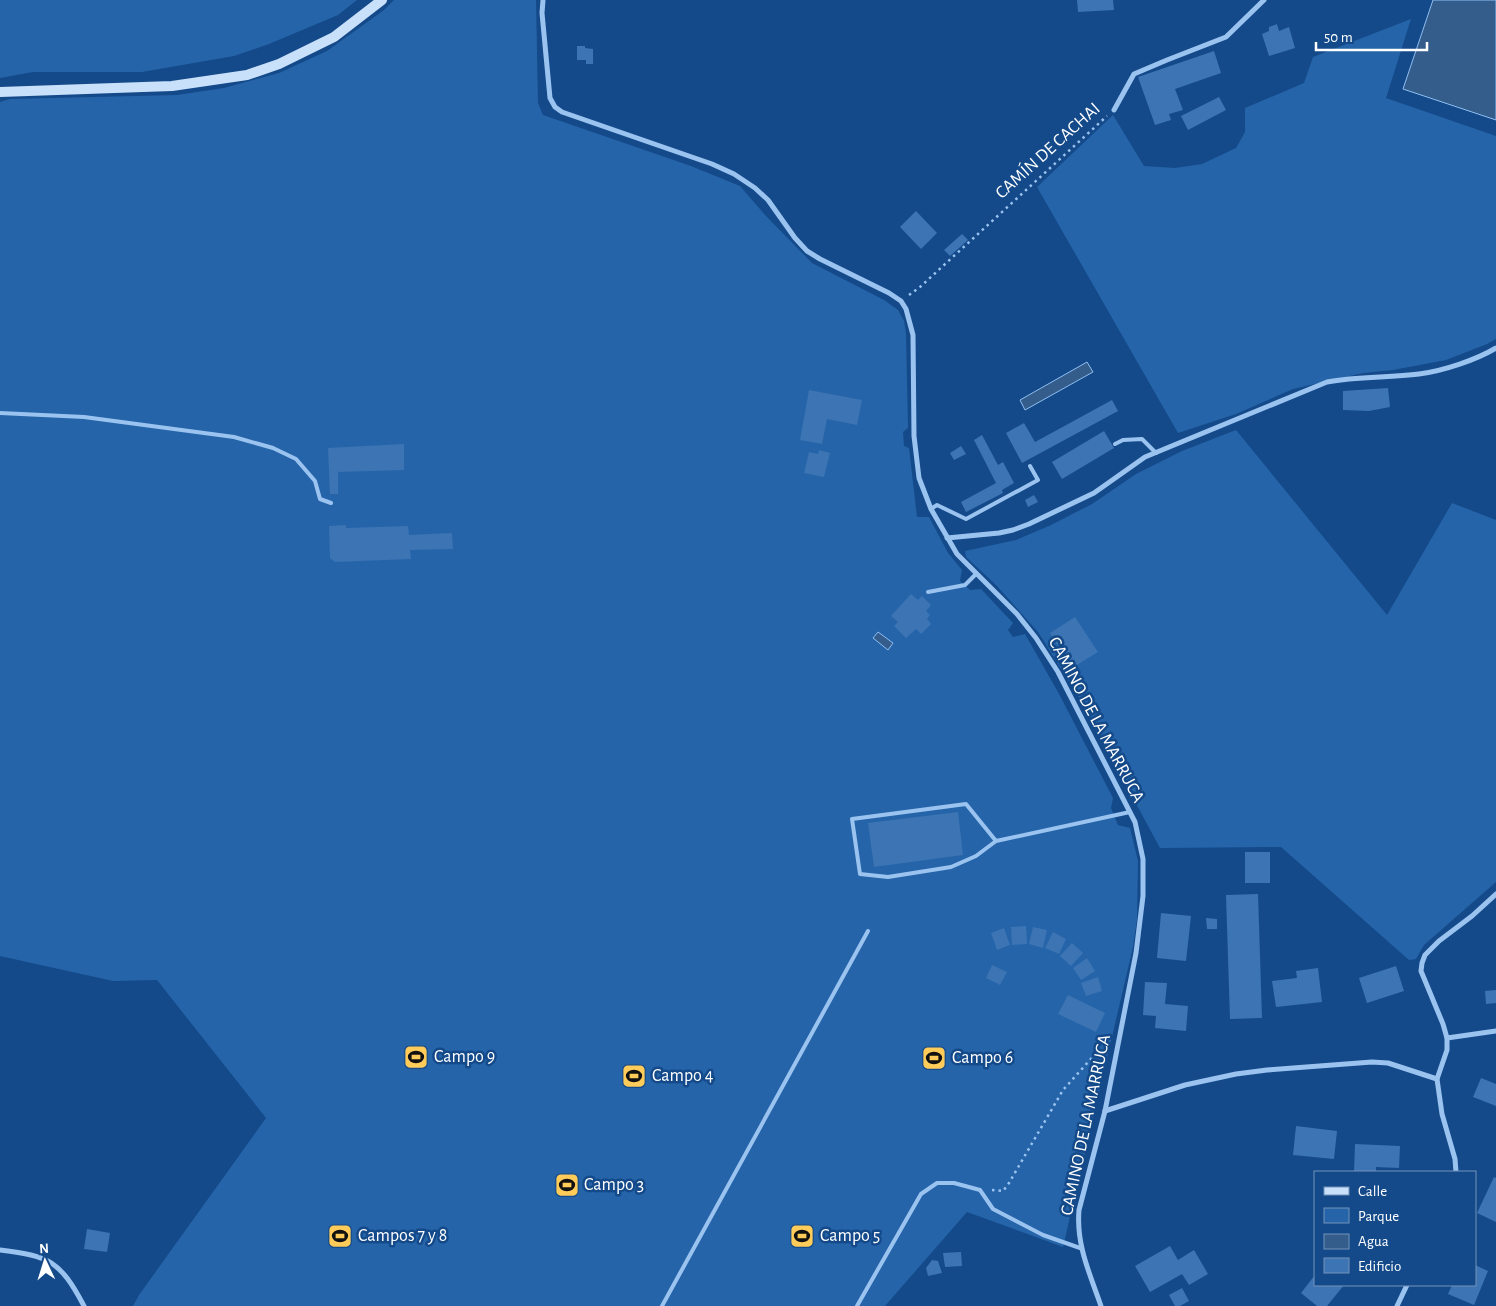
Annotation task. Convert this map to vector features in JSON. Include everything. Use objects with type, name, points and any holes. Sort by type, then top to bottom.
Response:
[{"type":"street","points":[[0,92],[172,86],[247,75],[279,64],[334,37],[382,0]]},
{"type":"street","points":[[543,0],[542,14],[550,98],[555,107],[562,112],[712,164],[734,174],[768,200],[794,238],[807,251],[901,301]]},
{"type":"street","name":"CAMÍN DE CACHAI","points":[[1114,110],[1134,74],[1226,37],[1264,0]]},
{"type":"street","name":"CAMINO DE LA MARRUCA","points":[[901,301],[906,309],[912,335],[914,436],[918,478],[931,509],[957,554],[1016,614],[1036,638],[1058,672],[1135,822],[1143,859],[1143,896],[1136,953],[1105,1111],[1079,1210],[1080,1248],[1101,1306]]},
{"type":"street","points":[[947,538],[999,533],[1029,524],[1094,493],[1156,452],[1327,382],[1343,379],[1420,374],[1451,366],[1496,348]]},
{"type":"street","points":[[1456,1171],[1456,1159],[1442,1114],[1437,1079],[1447,1050],[1447,1038],[1444,1024],[1421,971],[1422,963],[1426,955],[1439,941],[1472,916],[1496,894]]},
{"type":"street","points":[[1447,1038],[1496,1031]]},
{"type":"street","points":[[1105,1111],[1185,1085],[1267,1070],[1372,1062],[1388,1063],[1437,1079]]},
{"type":"street","points":[[0,1250],[31,1254],[56,1265],[73,1285],[84,1306]]},
{"type":"street","points":[[1397,1306],[1407,1286]]},
{"type":"lane","points":[[0,413],[84,417],[234,437],[274,448],[296,459],[315,481],[320,499],[331,503]]},
{"type":"lane","points":[[1116,444],[1123,440],[1142,439],[1156,452]]},
{"type":"lane","points":[[931,509],[937,505],[966,519],[1038,480],[1030,466]]},
{"type":"lane","points":[[928,592],[965,585],[976,574]]},
{"type":"lane","points":[[996,841],[966,804],[852,819],[860,874],[888,878],[951,867],[976,856],[996,841],[1130,812]]},
{"type":"lane","points":[[662,1306],[868,931]]},
{"type":"lane","points":[[857,1306],[921,1194],[937,1183],[954,1183],[980,1190],[993,1208],[1043,1235],[1080,1248]]},
{"type":"path","name":"CAMÍN DE CACHAI","points":[[901,301],[920,287],[1114,110]]},
{"type":"path","points":[[980,1190],[1003,1191],[1063,1090],[1098,1051]]},
{"type":"green space","points":[[0,0],[357,0],[338,15],[269,44],[234,56],[142,72],[33,72],[0,78]]},
{"type":"green space","points":[[394,0],[536,0],[538,103],[543,115],[691,166],[740,186],[812,263],[884,300],[898,310],[904,321],[906,333],[908,428],[903,432],[904,446],[909,448],[917,517],[929,517],[948,553],[962,570],[960,581],[970,590],[981,589],[1013,623],[1008,630],[1013,637],[1025,634],[1058,692],[1113,798],[1111,808],[1118,825],[1130,828],[1138,861],[1137,919],[1133,947],[1063,1247],[967,1212],[885,1306],[133,1306],[266,1118],[157,980],[113,981],[0,956],[0,102],[10,99],[177,95],[224,88],[279,73],[327,51],[384,10]]},
{"type":"green space","points":[[1411,19],[1386,98],[1496,136],[1496,339],[1446,360],[1393,370],[1363,373],[1293,389],[1236,414],[1178,433],[1037,187],[1113,115],[1144,166],[1175,168],[1202,164],[1236,148],[1245,132],[1245,108],[1304,83],[1313,57]]},
{"type":"green space","points":[[1236,430],[1387,615],[1452,503],[1496,520],[1496,882],[1424,945],[1416,959],[1409,960],[1281,847],[1160,848],[1078,696],[1038,632],[996,585],[966,557],[965,551],[1016,540],[1051,525],[1092,504],[1136,474],[1182,451]]},
{"type":"water","points":[[1433,0],[1496,0],[1496,120],[1403,89]]},
{"type":"water","points":[[1087,362],[1093,372],[1025,410],[1020,400]]},
{"type":"water","points":[[878,632],[893,643],[888,650],[873,638]]},
{"type":"building","points":[[1077,0],[1113,0],[1114,10],[1078,12]]},
{"type":"building","points":[[1277,24],[1279,31],[1289,27],[1295,48],[1269,56],[1262,34],[1269,31],[1269,27]]},
{"type":"building","points":[[577,46],[593,49],[593,64],[586,64],[586,60],[577,60]]},
{"type":"building","points":[[1214,51],[1221,73],[1175,89],[1183,110],[1169,114],[1171,120],[1155,125],[1138,77]]},
{"type":"building","points":[[1219,97],[1226,110],[1188,130],[1181,116]]},
{"type":"building","points":[[916,211],[937,233],[921,249],[900,227]]},
{"type":"building","points":[[962,234],[968,240],[950,256],[944,250]]},
{"type":"building","points":[[1388,388],[1390,407],[1369,411],[1343,410],[1343,391]]},
{"type":"building","points":[[809,390],[862,400],[857,425],[827,419],[822,444],[800,440]]},
{"type":"building","points":[[1112,400],[1118,411],[1022,463],[1006,433],[1024,423],[1035,442]]},
{"type":"building","points":[[1104,431],[1114,448],[1062,479],[1052,462]]},
{"type":"building","points":[[982,435],[998,465],[1003,462],[1014,483],[1002,490],[1003,493],[966,512],[961,502],[996,483],[974,440]]},
{"type":"building","points":[[404,444],[404,470],[338,472],[338,494],[330,494],[328,448]]},
{"type":"building","points":[[961,446],[966,454],[954,460],[950,453]]},
{"type":"building","points":[[819,450],[830,453],[824,477],[804,473],[809,452],[818,454]]},
{"type":"building","points":[[1034,495],[1038,502],[1028,507],[1025,500]]},
{"type":"building","points":[[346,525],[346,528],[408,526],[409,535],[452,533],[453,549],[410,550],[411,559],[335,562],[330,558],[329,526]]},
{"type":"building","points":[[911,594],[918,600],[922,596],[931,605],[926,611],[930,615],[927,619],[931,624],[921,634],[916,629],[906,638],[894,626],[898,622],[891,616]]},
{"type":"building","points":[[1075,617],[1098,652],[1072,668],[1050,633]]},
{"type":"building","points":[[958,812],[963,855],[874,867],[868,823]]},
{"type":"building","points":[[1245,852],[1270,852],[1270,883],[1245,883]]},
{"type":"building","points":[[1258,894],[1262,1018],[1230,1019],[1226,895]]},
{"type":"building","points":[[1161,913],[1191,916],[1186,961],[1157,958]]},
{"type":"building","points":[[1206,918],[1217,919],[1217,929],[1207,929]]},
{"type":"building","points":[[1026,926],[1027,944],[1012,945],[1011,927]]},
{"type":"building","points":[[1033,927],[1047,930],[1043,948],[1029,944]]},
{"type":"building","points":[[1004,928],[1010,945],[997,950],[991,933]]},
{"type":"building","points":[[1053,932],[1066,939],[1059,954],[1045,948]]},
{"type":"building","points":[[1072,943],[1083,953],[1071,966],[1060,956]]},
{"type":"building","points":[[1087,958],[1095,971],[1081,980],[1073,968]]},
{"type":"building","points":[[992,965],[1007,972],[1000,985],[986,978]]},
{"type":"building","points":[[1396,966],[1404,991],[1367,1003],[1359,978]]},
{"type":"building","points":[[1318,968],[1322,1002],[1276,1007],[1272,981],[1297,978],[1296,971]]},
{"type":"building","points":[[1098,977],[1102,991],[1086,996],[1081,983]]},
{"type":"building","points":[[1145,982],[1167,983],[1165,1004],[1188,1006],[1186,1031],[1155,1028],[1156,1016],[1143,1015]]},
{"type":"building","points":[[1496,990],[1496,1003],[1486,1004],[1485,991]]},
{"type":"building","points":[[1068,995],[1105,1013],[1096,1032],[1058,1014]]},
{"type":"building","points":[[1481,1078],[1496,1084],[1496,1106],[1473,1097]]},
{"type":"building","points":[[1296,1126],[1337,1131],[1334,1159],[1293,1155]]},
{"type":"building","points":[[1355,1144],[1400,1146],[1399,1168],[1376,1167],[1376,1171],[1354,1171]]},
{"type":"building","points":[[1494,1177],[1496,1178],[1496,1222],[1477,1213]]},
{"type":"building","points":[[87,1229],[110,1233],[107,1252],[84,1249]]},
{"type":"building","points":[[1170,1246],[1178,1260],[1194,1250],[1208,1274],[1189,1285],[1182,1274],[1150,1292],[1135,1266]]},
{"type":"building","points":[[961,1252],[962,1266],[945,1267],[943,1253]]},
{"type":"building","points":[[932,1260],[938,1261],[942,1273],[928,1276],[926,1268]]},
{"type":"building","points":[[1476,1265],[1488,1271],[1474,1305],[1448,1294],[1452,1286],[1476,1286]]},
{"type":"building","points":[[1314,1276],[1314,1286],[1343,1286],[1327,1306],[1317,1306],[1301,1293]]},
{"type":"building","points":[[1182,1288],[1189,1301],[1180,1306],[1175,1306],[1169,1295]]},
{"type":"place","name":"Campo 9","points":[[416,1057]]},
{"type":"place","name":"Campo 6","points":[[934,1058]]},
{"type":"place","name":"Campo 4","points":[[634,1076]]},
{"type":"place","name":"Campo 3","points":[[567,1185]]},
{"type":"place","name":"Campos 7 y 8","points":[[340,1236]]},
{"type":"place","name":"Campo 5","points":[[802,1236]]}]
